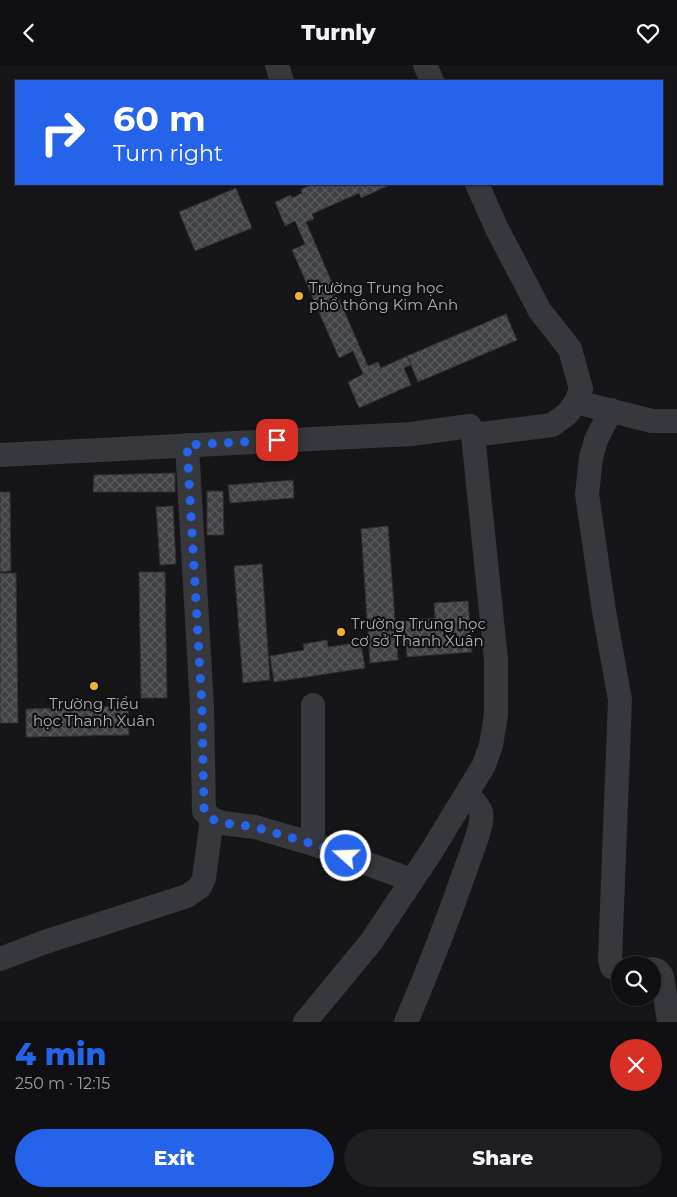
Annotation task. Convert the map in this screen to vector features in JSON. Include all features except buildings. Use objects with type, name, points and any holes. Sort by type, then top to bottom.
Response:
[{"type":"street","points":[[277,65],[282,80]]},
{"type":"street","points":[[425,65],[432,80]]},
{"type":"street","points":[[473,435],[552,425],[567,414],[576,402],[581,389],[570,349],[540,311],[477,185]]},
{"type":"street","points":[[576,402],[652,421],[677,421]]},
{"type":"street","points":[[611,411],[596,440],[591,458],[586,494],[620,700],[611,963]]},
{"type":"street","points":[[0,455],[411,435],[470,426],[473,435],[496,660],[496,715],[491,745],[484,765],[467,794],[371,942],[305,1022]]},
{"type":"street","points":[[187,445],[202,707],[204,811],[212,819],[223,823],[255,827],[313,844],[412,880]]},
{"type":"street","points":[[313,705],[313,844]]},
{"type":"street","points":[[406,1022],[426,977],[479,832],[481,813],[467,794]]},
{"type":"street","points":[[0,959],[54,939],[187,897],[200,887],[204,878],[212,819]]},
{"type":"street","points":[[661,975],[669,1022]]},
{"type":"place","name":"Trường Trung học phổ thông Kim Anh","points":[[299,296]]},
{"type":"place","name":"Trường Trung học cơ sở Thanh Xuân","points":[[341,632]]},
{"type":"place","name":"Trường Tiểu học Thanh Xuân","points":[[94,686]]},
{"type":"route","points":[[277,440],[187,445],[202,707],[204,811],[212,819],[223,823],[255,827],[346,856]]}]
